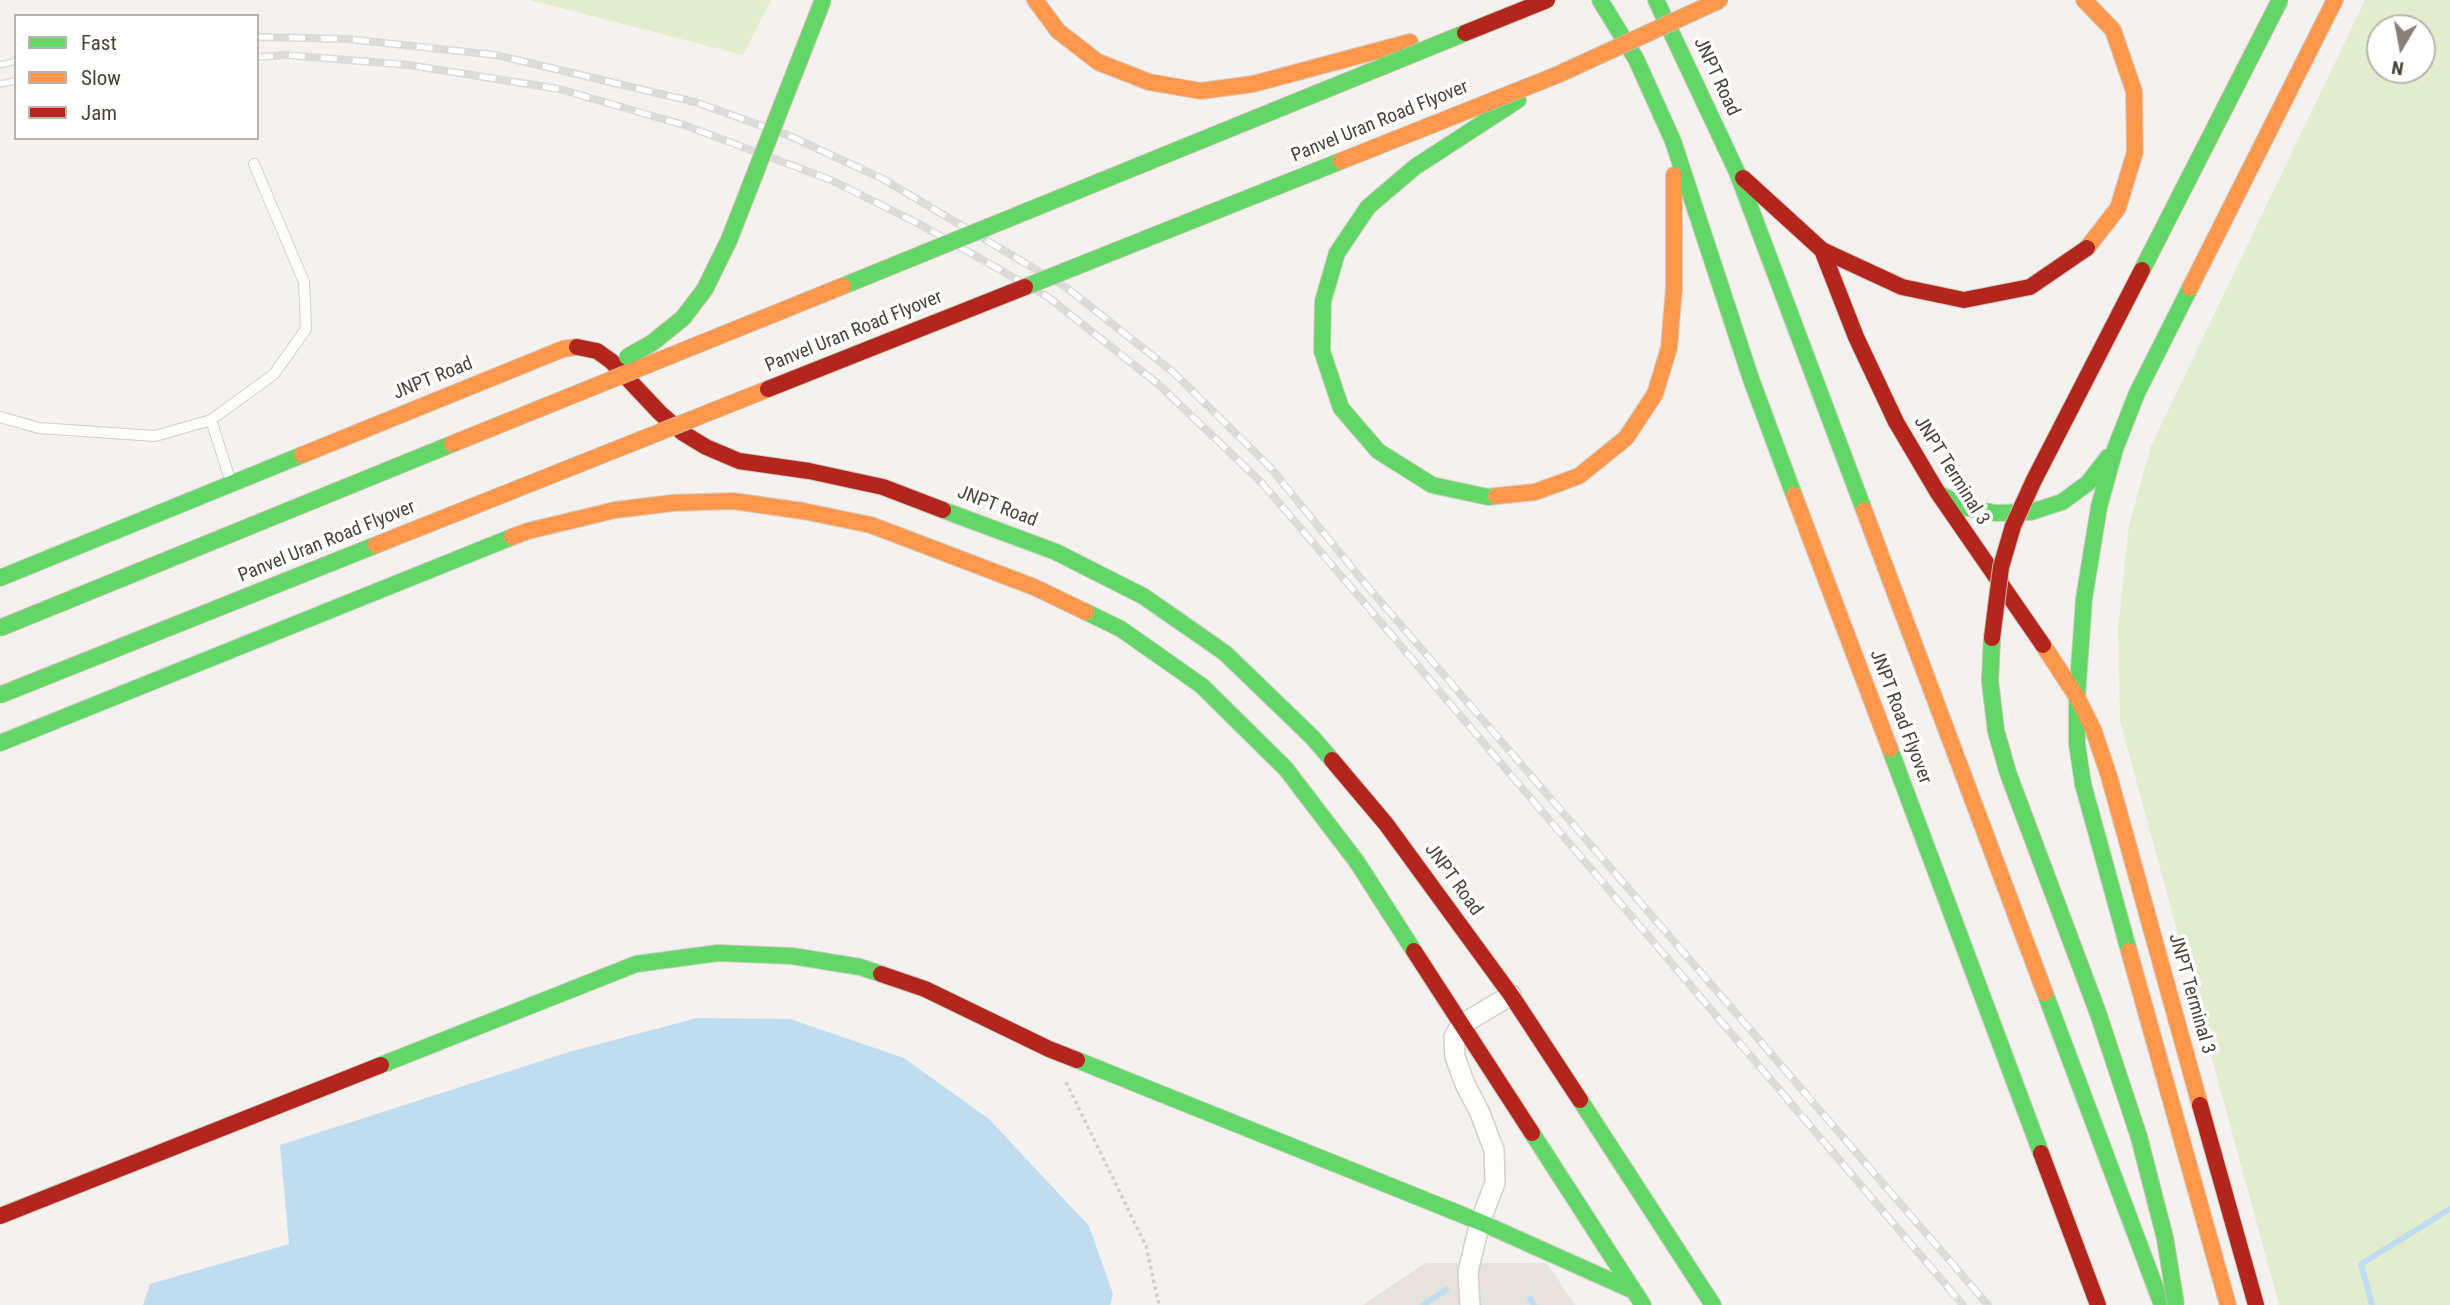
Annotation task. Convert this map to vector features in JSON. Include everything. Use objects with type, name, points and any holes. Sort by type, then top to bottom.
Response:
[{"type":"main road","points":[[523,416],[652,343],[684,318],[705,289],[729,240],[823,0]]},
{"type":"main road","points":[[1035,0],[1058,31],[1098,62],[1149,82],[1201,91],[1253,85],[1526,10]]},
{"type":"main road","points":[[0,628],[1547,0]]},
{"type":"main road","points":[[1557,75],[1415,167],[1368,207],[1337,253],[1323,302],[1322,351],[1341,408],[1378,450],[1432,485],[1488,497],[1535,492],[1579,476],[1626,438],[1655,394],[1669,348],[1674,288],[1674,141],[1636,60],[1600,0]]},
{"type":"main road","name":"JNPT Road","points":[[1656,0],[1737,172]]},
{"type":"main road","name":"Panvel Uran Road Flyover","points":[[0,695],[1557,75],[1720,0]]},
{"type":"main road","points":[[1737,172],[1822,250],[1902,287],[1964,300],[2030,287],[2084,252],[2118,208],[2134,152],[2134,91],[2112,30],[2084,0]]},
{"type":"main road","points":[[2176,1305],[2165,1238],[2139,1137],[2098,1013],[2008,773],[1996,731],[1990,681],[1992,630],[2001,566],[2013,526],[2034,480],[2280,0]]},
{"type":"main road","points":[[2228,1305],[2084,784],[2077,744],[2077,697],[2084,599],[2099,508],[2115,449],[2137,393],[2335,0]]},
{"type":"main road","name":"JNPT Road Flyover","points":[[1674,141],[1751,379],[2098,1305]]},
{"type":"main road","name":"JNPT Road Flyover","points":[[1737,172],[2162,1305]]},
{"type":"main road","name":"JNPT Terminal 3","points":[[1822,250],[1856,337],[1896,422],[1938,493],[2077,697],[2093,729],[2109,776],[2256,1305]]},
{"type":"main road","name":"JNPT Road","points":[[0,578],[551,354],[581,346],[597,351],[611,361],[682,433],[706,447],[736,481],[803,511],[871,525],[1034,587],[1121,629],[1202,686],[1286,769],[1356,862],[1638,1298]]},
{"type":"main road","points":[[1938,493],[1968,508],[1996,513],[2031,512],[2062,502],[2088,483],[2115,449]]},
{"type":"main road","name":"JNPT Road","points":[[0,743],[527,531],[615,510],[673,503],[736,481],[809,471],[883,487],[1056,552],[1143,596],[1225,653],[1312,737],[1387,824],[1511,995],[1713,1305]]},
{"type":"main road","points":[[0,1216],[636,964],[718,953],[792,956],[860,967],[925,989],[1049,1049],[1480,1222],[1638,1298]]},
{"type":"street","points":[[1470,1305],[1468,1272],[1480,1222],[1495,1183],[1494,1150],[1455,1058],[1454,1037],[1461,1025],[1511,995]]},
{"type":"lane","points":[[0,417],[39,428],[155,436],[211,420],[274,374],[306,329],[304,282],[254,164]]},
{"type":"lane","points":[[211,420],[231,484]]},
{"type":"path","points":[[1049,1049],[1146,1245],[1159,1305]]},
{"type":"shaded area","points":[[1425,1263],[1547,1263],[1575,1305],[1363,1305]]},
{"type":"green space","points":[[530,0],[771,0],[743,55]]},
{"type":"green space","points":[[2365,0],[2450,0],[2450,1305],[2279,1305],[2120,721],[2118,628],[2129,525],[2151,446]]},
{"type":"water","points":[[697,1018],[790,1019],[904,1058],[989,1119],[1089,1226],[1113,1294],[1110,1305],[143,1305],[150,1284],[289,1244],[280,1145],[569,1052]]},
{"type":"waterway","points":[[2372,1305],[2361,1264],[2450,1209]]},
{"type":"waterway","points":[[1423,1305],[1446,1290]]},
{"type":"waterway","points":[[1530,1299],[1534,1305]]},
{"type":"railway","points":[[259,37],[347,39],[496,55],[695,102],[790,136],[883,179],[1067,288],[1173,372],[1269,466],[1362,580],[1988,1305]]},
{"type":"railway","points":[[259,57],[286,55],[409,65],[559,89],[684,125],[831,180],[921,225],[1048,297],[1158,384],[1262,483],[1963,1305]]},
{"type":"railway","points":[[0,65],[14,62]]},
{"type":"railway","points":[[0,84],[14,81]]},
{"type":"traffic: fast","points":[[627,357],[652,343],[683,318],[705,289],[729,240],[823,0]]},
{"type":"traffic: fast","points":[[1600,0],[1636,59],[1673,141],[1751,379],[1794,495]]},
{"type":"traffic: fast","points":[[1656,0],[1737,172],[1864,510]]},
{"type":"traffic: fast","points":[[2142,270],[2280,0]]},
{"type":"traffic: fast","points":[[843,286],[1465,33]]},
{"type":"traffic: fast","points":[[1496,496],[1488,497],[1432,485],[1378,451],[1341,408],[1322,351],[1323,301],[1337,253],[1368,207],[1415,167],[1518,100]]},
{"type":"traffic: fast","points":[[1025,287],[1341,161]]},
{"type":"traffic: fast","points":[[2129,951],[2083,784],[2077,744],[2077,697],[2084,599],[2099,507],[2115,449],[2137,393],[2190,288]]},
{"type":"traffic: fast","points":[[0,628],[452,444]]},
{"type":"traffic: fast","points":[[0,578],[302,455]]},
{"type":"traffic: fast","points":[[1938,493],[1967,508],[1996,513],[2031,512],[2062,502],[2088,483],[2108,457]]},
{"type":"traffic: fast","points":[[943,510],[1056,552],[1143,596],[1225,653],[1312,737],[1332,760]]},
{"type":"traffic: fast","points":[[0,743],[512,537]]},
{"type":"traffic: fast","points":[[0,695],[376,545]]},
{"type":"traffic: fast","points":[[1086,612],[1121,629],[1202,686],[1286,769],[1357,862],[1414,951]]},
{"type":"traffic: fast","points":[[1992,638],[1990,681],[1996,731],[2008,773],[2098,1013],[2139,1137],[2165,1238],[2176,1305]]},
{"type":"traffic: fast","points":[[1890,749],[2041,1153]]},
{"type":"traffic: fast","points":[[381,1065],[636,964],[718,953],[792,956],[860,967],[881,974]]},
{"type":"traffic: fast","points":[[2045,993],[2162,1305]]},
{"type":"traffic: fast","points":[[1077,1060],[1480,1222],[1634,1291]]},
{"type":"traffic: fast","points":[[1580,1100],[1713,1305]]},
{"type":"traffic: fast","points":[[1532,1133],[1643,1305]]},
{"type":"traffic: slow","points":[[1035,0],[1058,31],[1098,62],[1149,82],[1201,91],[1253,84],[1410,42]]},
{"type":"traffic: slow","points":[[1341,161],[1557,75],[1720,0]]},
{"type":"traffic: slow","points":[[2084,0],[2113,30],[2134,91],[2135,152],[2118,208],[2087,248]]},
{"type":"traffic: slow","points":[[2190,288],[2335,0]]},
{"type":"traffic: slow","points":[[1496,496],[1535,492],[1579,476],[1626,438],[1655,394],[1669,348],[1674,288],[1674,175]]},
{"type":"traffic: slow","points":[[452,444],[843,286]]},
{"type":"traffic: slow","points":[[302,455],[563,349],[577,347]]},
{"type":"traffic: slow","points":[[376,545],[768,389]]},
{"type":"traffic: slow","points":[[1794,495],[1890,749]]},
{"type":"traffic: slow","points":[[512,537],[615,510],[673,503],[733,501],[803,511],[871,525],[1034,587],[1086,612]]},
{"type":"traffic: slow","points":[[1864,510],[2045,993]]},
{"type":"traffic: slow","points":[[2043,645],[2077,697],[2093,729],[2109,776],[2200,1105]]},
{"type":"traffic: slow","points":[[2129,951],[2228,1305]]},
{"type":"traffic: jam","points":[[1465,33],[1547,0]]},
{"type":"traffic: jam","points":[[1743,178],[1822,250],[1902,287],[1964,300],[2030,287],[2087,248]]},
{"type":"traffic: jam","points":[[1822,250],[1856,337],[1896,422],[1938,493],[2043,645]]},
{"type":"traffic: jam","points":[[1992,638],[2001,567],[2013,526],[2142,270]]},
{"type":"traffic: jam","points":[[768,389],[1025,287]]},
{"type":"traffic: jam","points":[[577,347],[597,351],[611,361],[660,413],[683,433],[706,447],[739,461],[809,471],[883,487],[943,510]]},
{"type":"traffic: jam","points":[[1332,760],[1386,824],[1511,995],[1580,1100]]},
{"type":"traffic: jam","points":[[1414,951],[1532,1133]]},
{"type":"traffic: jam","points":[[881,974],[925,989],[1077,1060]]},
{"type":"traffic: jam","points":[[0,1216],[381,1065]]},
{"type":"traffic: jam","points":[[2200,1105],[2256,1305]]},
{"type":"traffic: jam","points":[[2041,1153],[2098,1305]]}]
